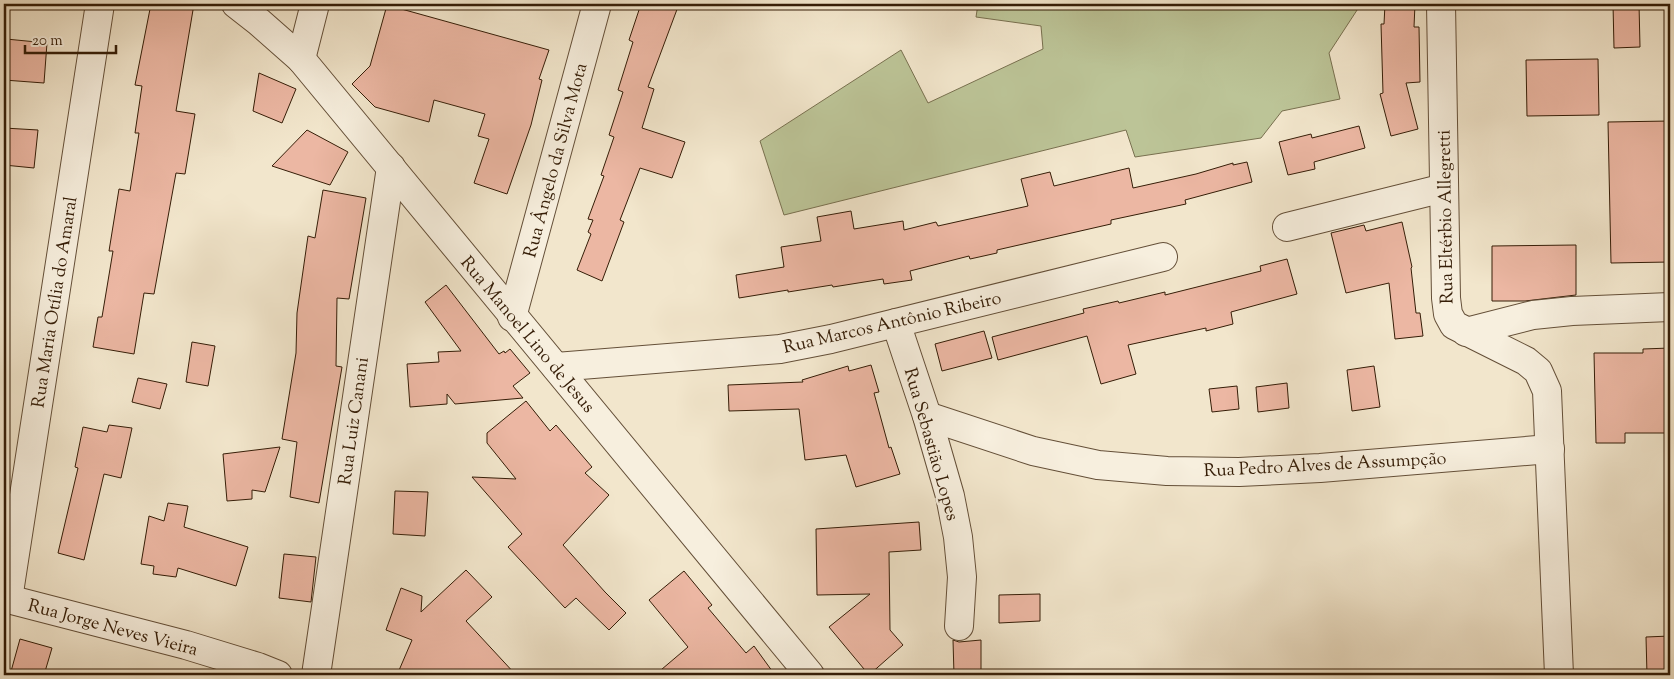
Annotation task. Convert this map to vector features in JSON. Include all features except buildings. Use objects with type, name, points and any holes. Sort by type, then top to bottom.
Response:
[{"type":"street","name":"Rua Maria Otília do Amaral","points":[[6,599],[100,4]]},
{"type":"street","name":"Rua Manoel Lino de Jesus","points":[[236,4],[301,59],[810,675]]},
{"type":"street","points":[[301,59],[315,4]]},
{"type":"street","name":"Rua Ângelo da Silva Mota","points":[[512,316],[597,4]]},
{"type":"street","name":"Rua Eltérbio Allegretti","points":[[1441,4],[1448,314],[1454,325],[1526,360],[1538,371],[1547,391],[1559,675]]},
{"type":"street","name":"Rua Luiz Canani","points":[[316,675],[390,167]]},
{"type":"street","points":[[1287,227],[1444,188]]},
{"type":"street","name":"Rua Marcos Antônio Ribeiro","points":[[556,367],[780,348],[832,339],[1163,257]]},
{"type":"street","points":[[1466,332],[1533,315],[1572,311],[1670,307]]},
{"type":"street","name":"Rua Sebastião Lopes","points":[[896,322],[927,416],[950,496],[958,537],[962,577],[959,626]]},
{"type":"street","name":"Rua Pedro Alves de Assumpção","points":[[927,416],[1032,451],[1098,465],[1167,471],[1239,472],[1320,468],[1550,449]]},
{"type":"street","name":"Rua Jorge Neves Vieira","points":[[6,599],[186,645],[278,675]]},
{"type":"green space","points":[[978,4],[1361,4],[1329,53],[1340,99],[1282,111],[1261,138],[1135,157],[1126,130],[784,215],[760,141],[901,50],[928,103],[1043,49],[1041,26],[976,17]]}]
